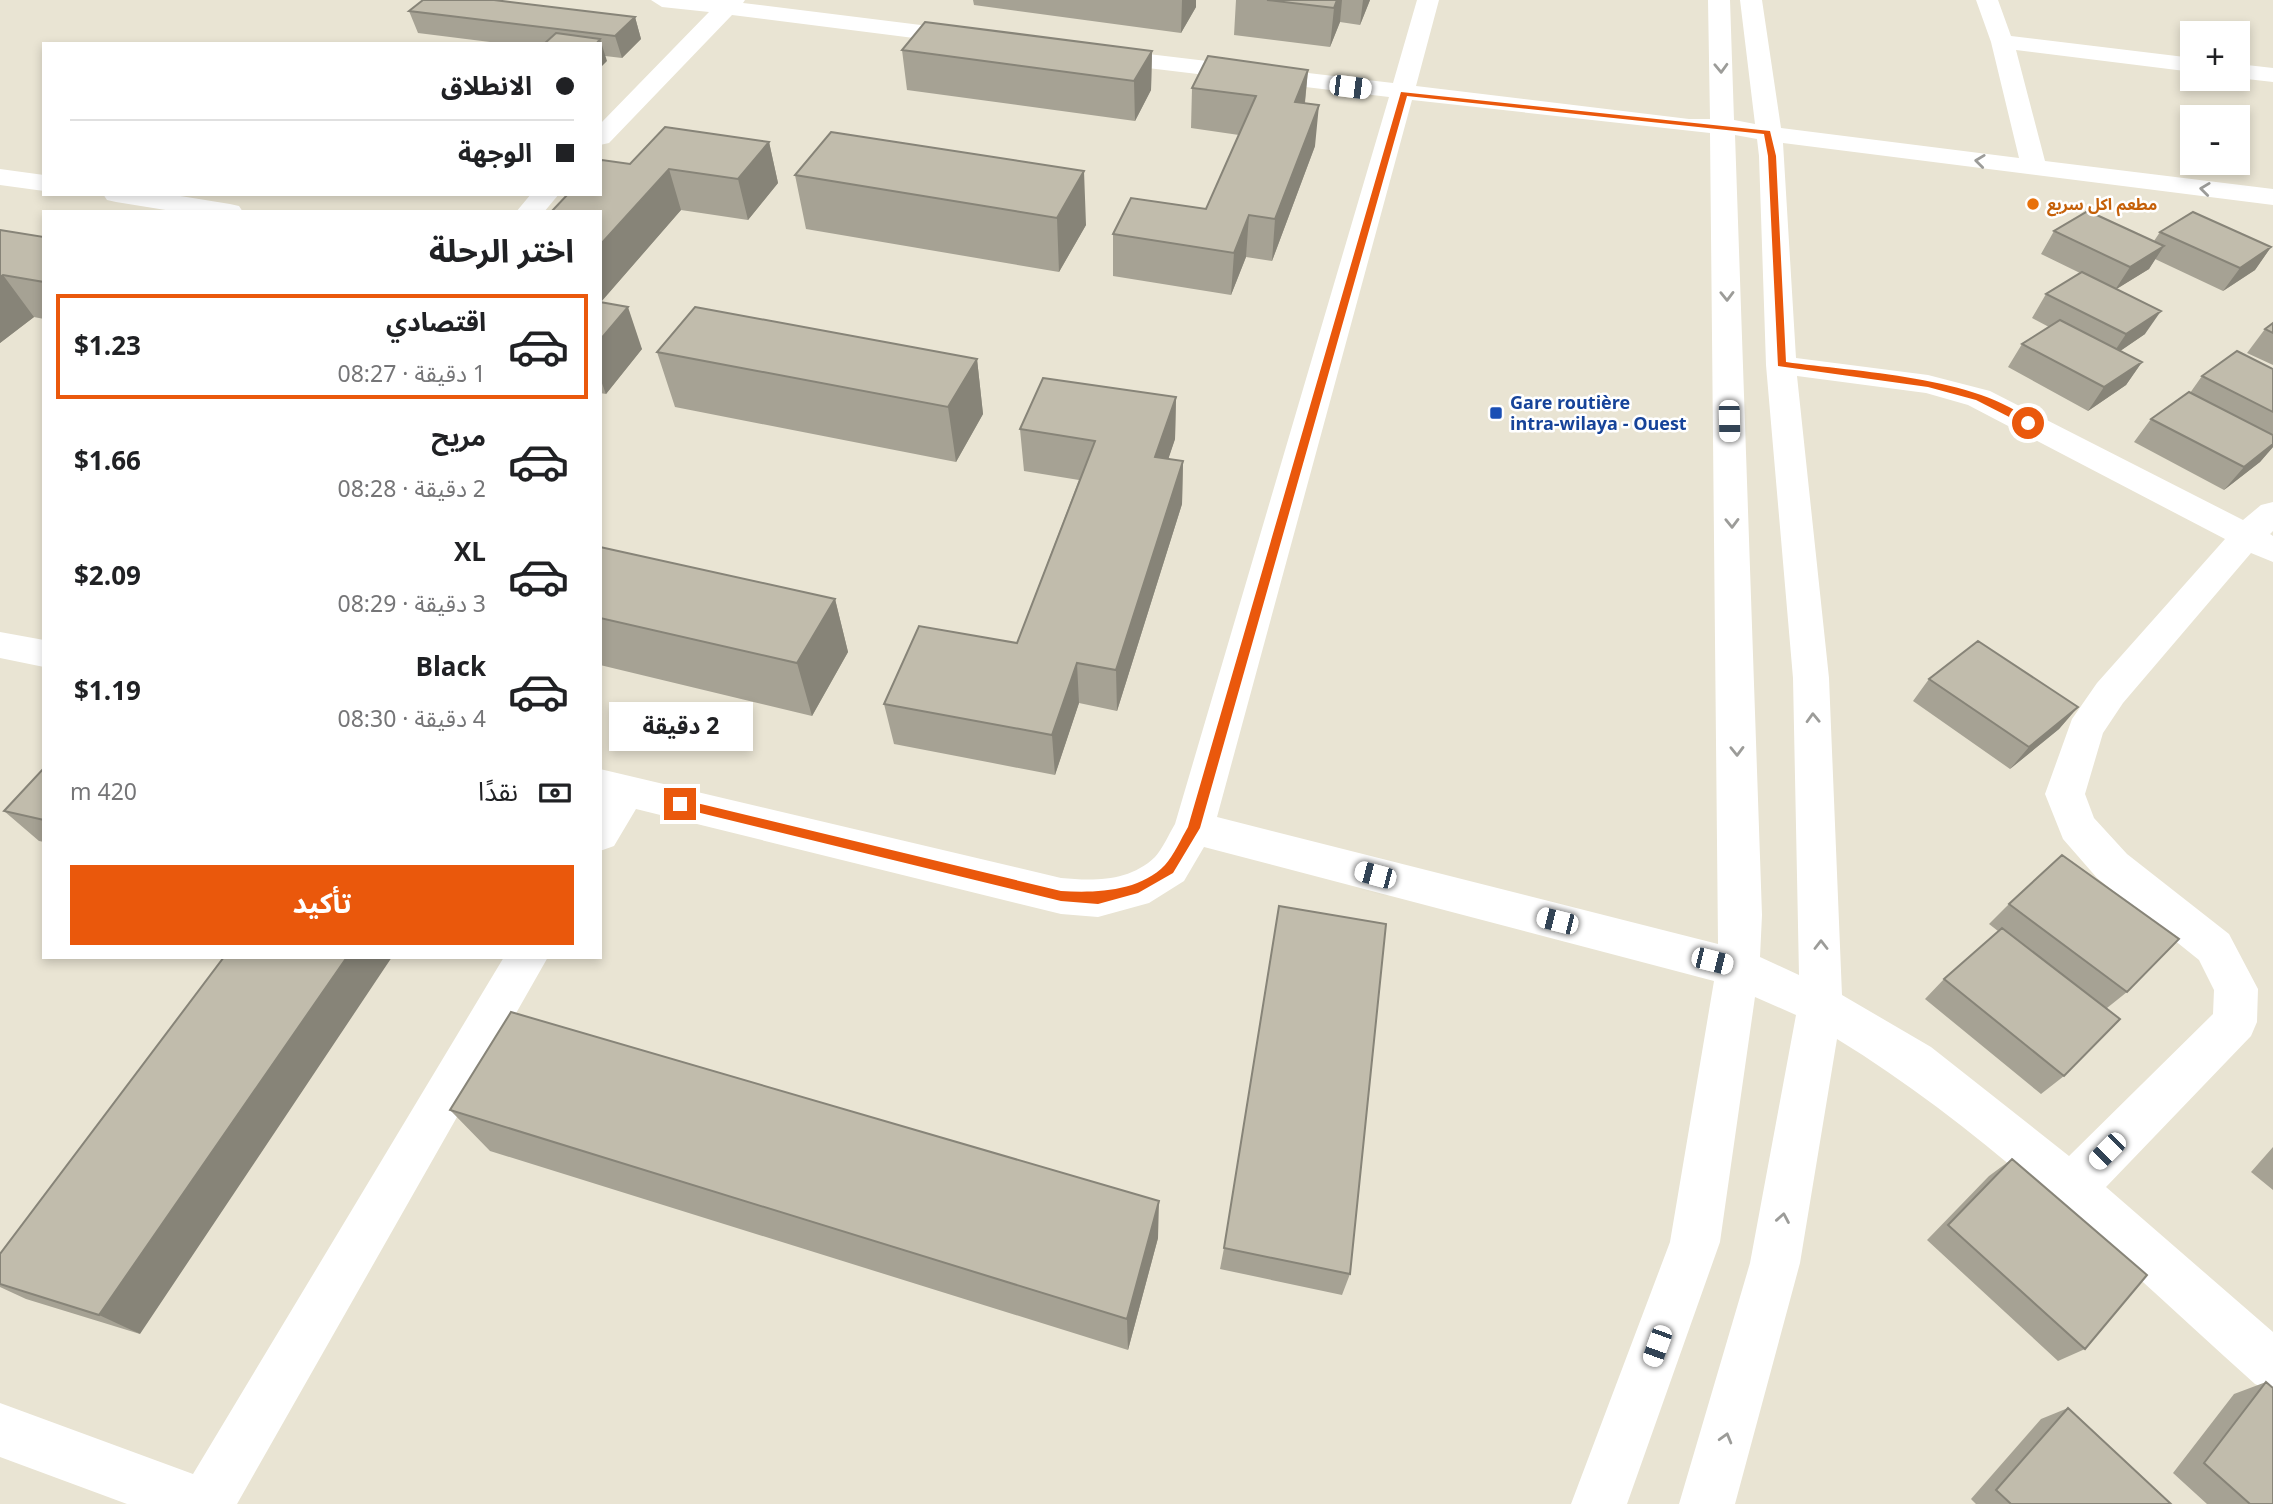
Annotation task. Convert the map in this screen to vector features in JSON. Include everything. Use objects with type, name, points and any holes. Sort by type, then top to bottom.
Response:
[{"type":"street","points":[[662,0],[730,4],[989,41]]},
{"type":"street","points":[[602,827],[613,788],[1061,896],[1098,899],[1134,890],[1169,869],[1194,828],[1404,93],[1428,0]]},
{"type":"street","points":[[1599,1504],[1695,1242],[1738,968],[1741,915],[1712,133],[1719,0]]},
{"type":"street","points":[[1707,1504],[1775,1263],[1820,1004],[1821,945],[1811,678],[1781,365],[1770,144],[1751,0]]},
{"type":"street","points":[[1987,0],[2002,42],[2034,167]]},
{"type":"street","points":[[602,136],[730,4]]},
{"type":"street","points":[[2002,42],[2180,63]]},
{"type":"street","points":[[1072,51],[1712,133],[2273,221]]},
{"type":"street","points":[[2250,72],[2273,75]]},
{"type":"street","points":[[1770,144],[2034,167],[2273,197]]},
{"type":"street","points":[[0,177],[42,183]]},
{"type":"street","points":[[129,196],[217,210]]},
{"type":"street","points":[[531,210],[544,196]]},
{"type":"street","points":[[1781,365],[1928,384],[1979,398],[2265,533],[2110,693],[2085,729],[2065,794],[2077,827],[2112,866],[2214,947],[2236,989],[2235,1022],[2071,1188]]},
{"type":"street","points":[[0,645],[42,654]]},
{"type":"street","points":[[1194,828],[1738,968],[1820,1004],[1915,1062],[2071,1188],[2273,1366]]},
{"type":"street","points":[[206,1504],[526,959]]},
{"type":"street","points":[[0,1430],[201,1504]]},
{"type":"building","points":[[423,0],[494,0],[635,17],[615,36],[409,11]]},
{"type":"building","points":[[1267,0],[1337,0],[1334,8]]},
{"type":"building","points":[[925,22],[1152,51],[1134,81],[902,50]]},
{"type":"building","points":[[556,33],[600,39],[598,42],[546,42]]},
{"type":"building","points":[[1208,56],[1308,70],[1295,102],[1319,105],[1275,219],[1249,215],[1234,253],[1113,234],[1131,198],[1206,209],[1256,96],[1192,88]]},
{"type":"building","points":[[665,127],[769,142],[738,179],[669,169],[602,243],[602,210],[553,210],[566,196],[602,196],[602,160],[630,164]]},
{"type":"building","points":[[831,132],[1084,171],[1057,218],[795,175]]},
{"type":"building","points":[[2088,211],[2164,246],[2130,267],[2054,231]]},
{"type":"building","points":[[2193,212],[2271,247],[2240,268],[2160,232]]},
{"type":"building","points":[[0,230],[42,237],[42,282],[3,275],[0,277]]},
{"type":"building","points":[[2082,272],[2161,311],[2126,334],[2046,294]]},
{"type":"building","points":[[602,302],[628,307],[602,338]]},
{"type":"building","points":[[695,307],[977,359],[948,407],[657,352]]},
{"type":"building","points":[[2060,320],[2142,362],[2104,387],[2022,344]]},
{"type":"building","points":[[2273,323],[2273,333],[2265,329]]},
{"type":"building","points":[[2237,351],[2273,369],[2273,412],[2202,376]]},
{"type":"building","points":[[1043,378],[1176,397],[1155,457],[1183,461],[1116,670],[1077,663],[1052,735],[884,704],[919,626],[1017,643],[1095,441],[1020,429]]},
{"type":"building","points":[[2189,392],[2273,435],[2273,444],[2244,467],[2151,419]]},
{"type":"building","points":[[602,547],[835,599],[797,663],[602,618]]},
{"type":"building","points":[[1978,641],[2078,707],[2029,747],[1929,679]]},
{"type":"building","points":[[42,770],[42,820],[4,811]]},
{"type":"building","points":[[2062,855],[2179,939],[2127,992],[2009,904]]},
{"type":"building","points":[[1279,906],[1386,924],[1350,1274],[1224,1248]]},
{"type":"building","points":[[2002,928],[2120,1019],[2064,1076],[1944,979]]},
{"type":"building","points":[[222,959],[346,959],[99,1315],[0,1284],[0,1254]]},
{"type":"building","points":[[511,1012],[1159,1201],[1127,1319],[450,1110]]},
{"type":"building","points":[[2012,1159],[2147,1275],[2085,1349],[1948,1225]]},
{"type":"building","points":[[2266,1382],[2273,1388],[2273,1504],[2250,1504],[2204,1463]]},
{"type":"building","points":[[2068,1408],[2171,1504],[2011,1504],[1996,1490]]},
{"type":"place","name":"مطعم اكل سريع","points":[[2033,204]]},
{"type":"place","name":"Gare routière intra-wilaya - Ouest","points":[[1496,413]]},
{"type":"route","points":[[680,804],[1061,896],[1098,899],[1134,890],[1169,869],[1194,828],[1404,93],[1689,126],[1723,126],[1767,132],[1772,156],[1781,365],[1928,384],[1979,398],[2028,423]]}]
